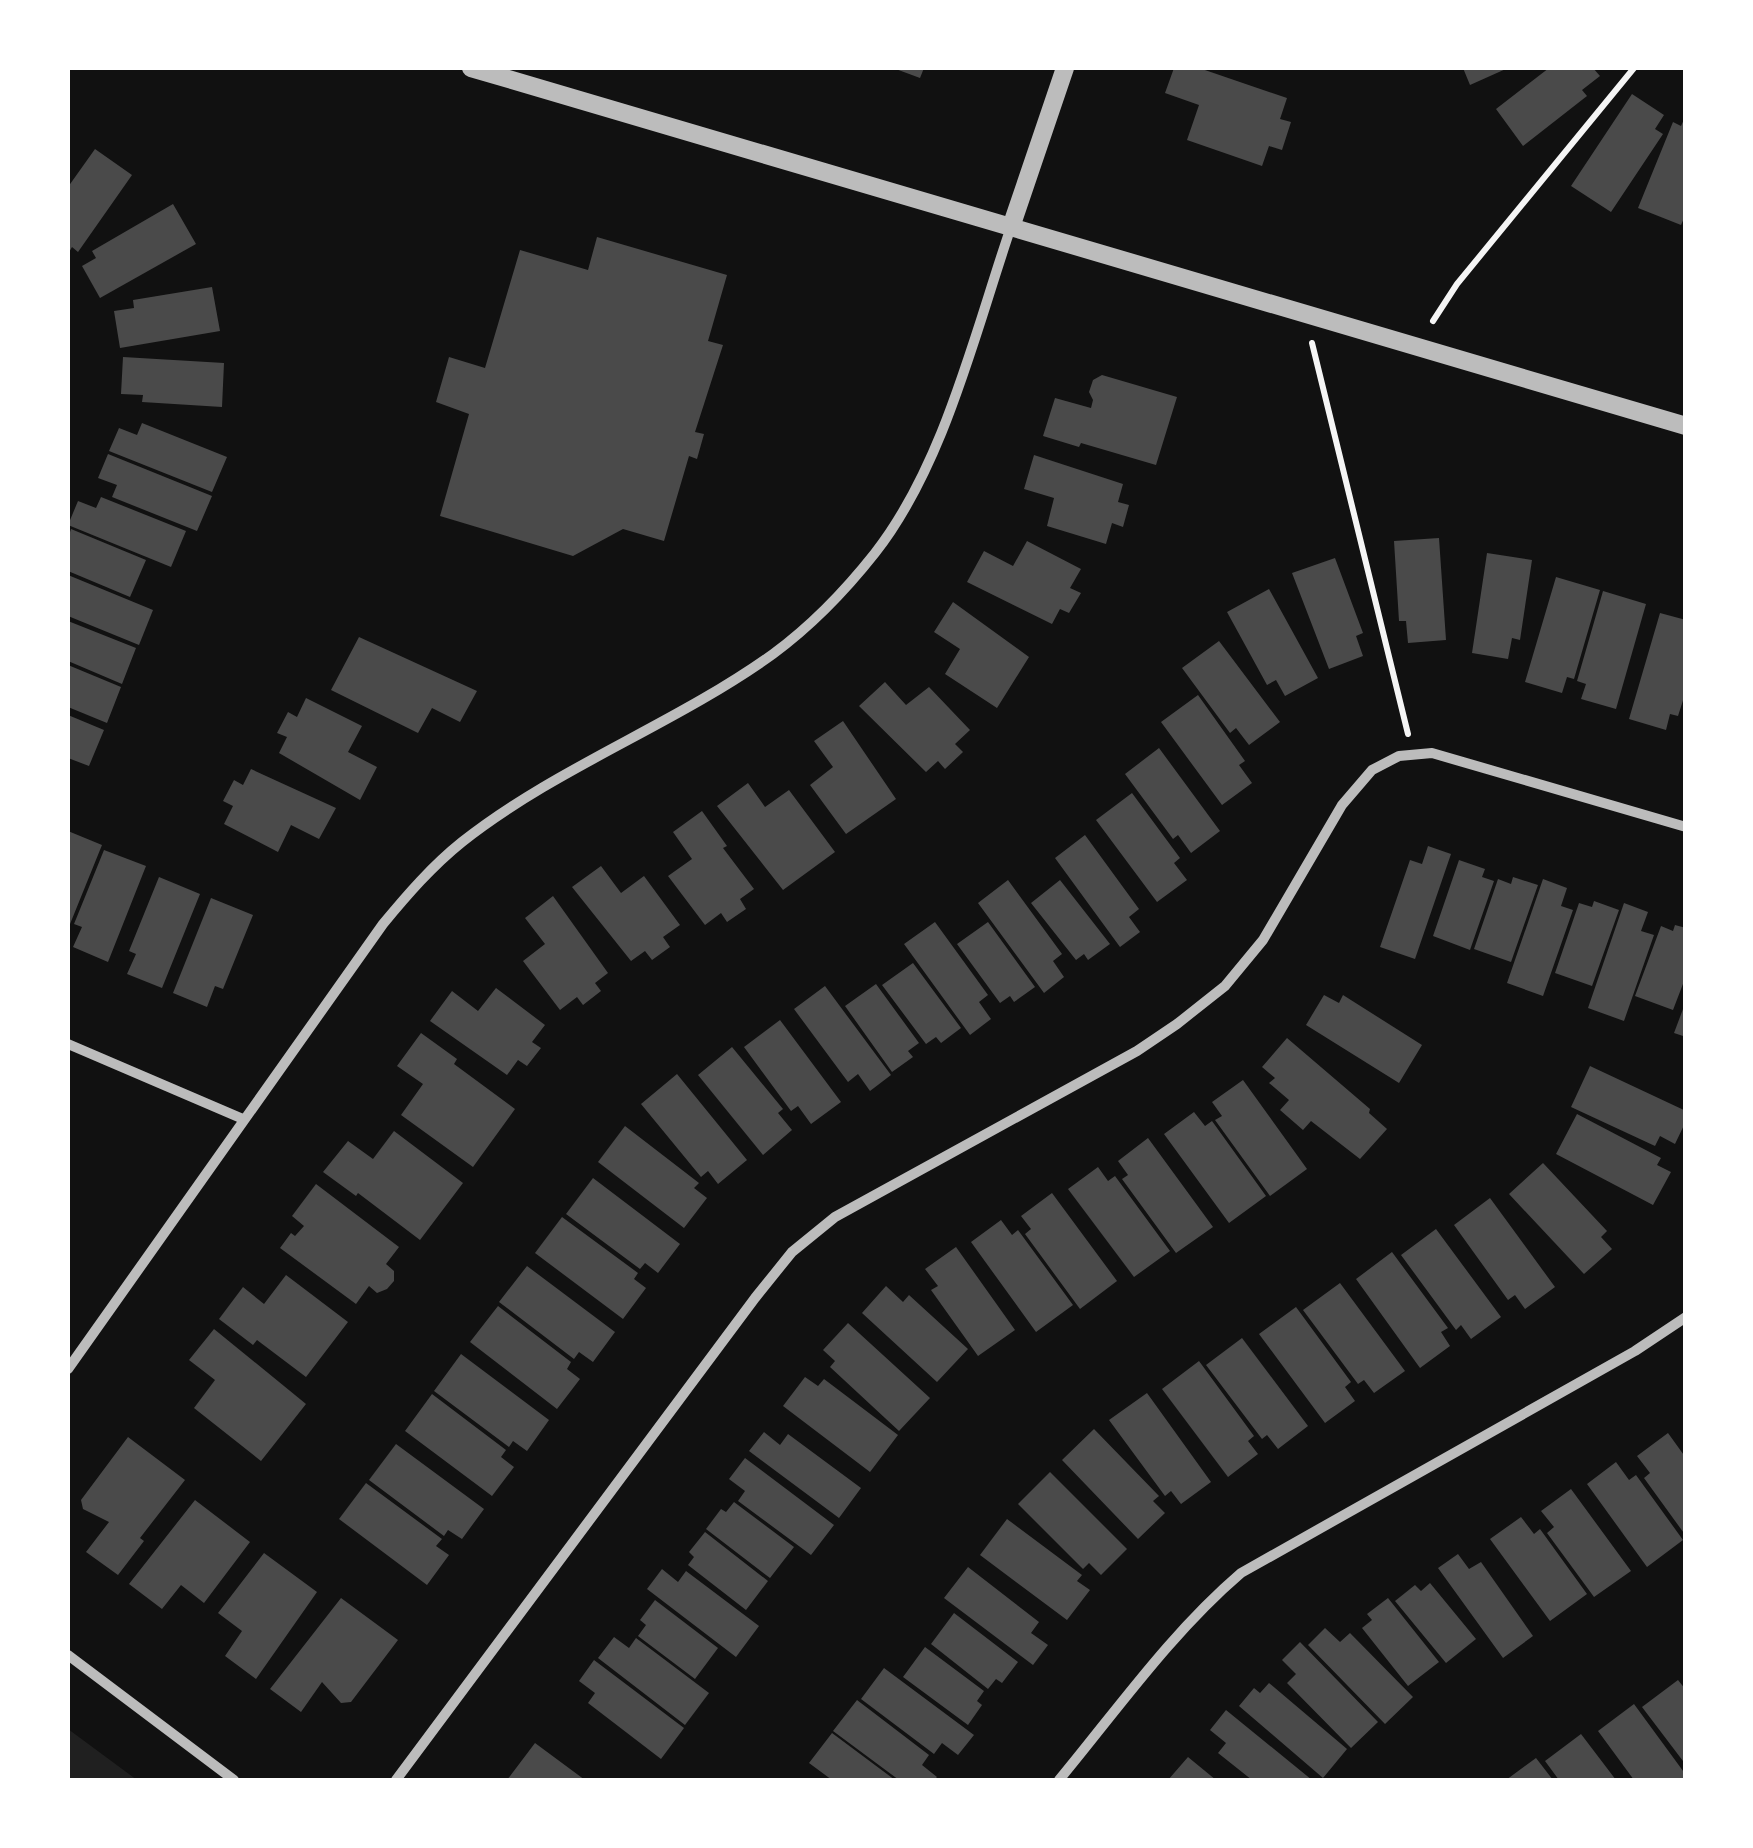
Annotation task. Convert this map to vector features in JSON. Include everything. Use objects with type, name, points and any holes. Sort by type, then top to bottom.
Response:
[{"type":"street","points":[[471,68],[1686,426]]},
{"type":"street","points":[[68,1369],[383,924],[451,851],[520,803],[775,653],[837,598],[877,551],[922,477],[940,438],[1065,68]]},
{"type":"street","points":[[396,1780],[792,1252],[834,1217],[1136,1051],[1225,986],[1262,940],[1342,805],[1372,770],[1399,756],[1432,753],[1686,827]]},
{"type":"street","points":[[68,1044],[243,1119]]},
{"type":"street","points":[[1059,1780],[1171,1641],[1206,1603],[1241,1574],[1635,1351],[1686,1317]]},
{"type":"street","points":[[68,1655],[234,1780]]},
{"type":"path","points":[[1418,346],[1457,284],[1634,68]]},
{"type":"path","points":[[1306,314],[1414,755]]},
{"type":"shaded area","points":[[68,1729],[137,1780],[68,1780]]},
{"type":"building","points":[[893,68],[924,68],[920,78]]},
{"type":"building","points":[[1174,68],[1199,68],[1287,98],[1280,119],[1291,122],[1282,150],[1269,146],[1262,166],[1187,140],[1199,105],[1165,93]]},
{"type":"building","points":[[1463,68],[1508,68],[1470,85]]},
{"type":"building","points":[[1549,68],[1593,68],[1600,76],[1582,90],[1587,96],[1523,146],[1496,109]]},
{"type":"building","points":[[1632,94],[1664,115],[1655,129],[1663,134],[1611,212],[1571,186]]},
{"type":"building","points":[[1686,115],[1686,214],[1681,225],[1638,208],[1673,122],[1681,126]]},
{"type":"building","points":[[95,149],[132,175],[78,252],[72,247],[68,254],[68,187]]},
{"type":"building","points":[[173,204],[196,244],[100,298],[82,266],[96,258],[92,251]]},
{"type":"building","points":[[597,237],[727,275],[708,341],[723,345],[695,432],[704,434],[697,459],[689,456],[664,541],[623,529],[573,556],[440,516],[469,414],[436,402],[449,357],[485,368],[520,250],[588,270]]},
{"type":"building","points":[[212,287],[220,331],[120,348],[114,311],[134,308],[133,300]]},
{"type":"building","points":[[123,357],[224,363],[222,407],[142,402],[143,395],[121,394]]},
{"type":"building","points":[[1102,375],[1177,397],[1156,465],[1043,436],[1055,398],[1091,408],[1089,392],[1093,380]]},
{"type":"building","points":[[142,423],[227,457],[212,492],[109,451],[119,428],[137,435]]},
{"type":"building","points":[[108,454],[212,496],[197,531],[112,497],[117,485],[98,478]]},
{"type":"building","points":[[1034,455],[1123,484],[1118,502],[1129,505],[1123,527],[1112,523],[1106,544],[1047,526],[1054,498],[1024,489]]},
{"type":"building","points":[[101,497],[186,531],[171,567],[68,525],[78,501],[96,508]]},
{"type":"building","points":[[71,529],[146,560],[130,597],[68,571]]},
{"type":"building","points":[[1439,538],[1446,640],[1408,643],[1406,621],[1399,621],[1394,541]]},
{"type":"building","points":[[1027,541],[1081,569],[1070,588],[1081,593],[1069,613],[1060,609],[1052,624],[967,582],[984,551],[1013,566]]},
{"type":"building","points":[[1487,553],[1532,560],[1520,640],[1512,638],[1508,659],[1472,653]]},
{"type":"building","points":[[1335,558],[1363,633],[1356,636],[1363,656],[1329,669],[1292,573]]},
{"type":"building","points":[[68,575],[153,610],[139,645],[68,616]]},
{"type":"building","points":[[1556,577],[1600,590],[1574,679],[1567,677],[1562,693],[1525,682]]},
{"type":"building","points":[[1269,589],[1318,678],[1285,696],[1276,680],[1267,685],[1227,612]]},
{"type":"building","points":[[1603,591],[1646,604],[1616,709],[1581,699],[1586,684],[1577,681]]},
{"type":"building","points":[[953,602],[1029,657],[997,708],[945,674],[960,649],[934,632]]},
{"type":"building","points":[[1660,613],[1686,620],[1686,691],[1678,716],[1670,714],[1666,730],[1629,719]]},
{"type":"building","points":[[68,621],[136,648],[122,684],[68,661]]},
{"type":"building","points":[[359,637],[477,691],[460,722],[432,708],[418,733],[331,690]]},
{"type":"building","points":[[1219,641],[1280,722],[1249,745],[1236,728],[1230,733],[1182,668]]},
{"type":"building","points":[[68,665],[121,687],[107,723],[68,707]]},
{"type":"building","points":[[885,682],[906,705],[929,687],[970,730],[955,744],[963,752],[945,769],[938,761],[926,772],[859,706]]},
{"type":"building","points":[[1198,695],[1245,761],[1239,765],[1252,783],[1222,805],[1161,722]]},
{"type":"building","points":[[306,698],[362,726],[348,752],[377,767],[360,800],[279,753],[287,737],[277,733],[288,712],[297,717]]},
{"type":"building","points":[[68,715],[104,730],[89,766],[68,758]]},
{"type":"building","points":[[843,721],[896,799],[846,834],[810,785],[833,767],[814,741]]},
{"type":"building","points":[[1159,748],[1220,831],[1191,853],[1178,835],[1173,839],[1125,774]]},
{"type":"building","points":[[251,769],[336,808],[319,839],[291,825],[278,852],[224,824],[233,806],[223,801],[234,780],[243,785]]},
{"type":"building","points":[[748,783],[765,807],[789,790],[835,852],[783,890],[717,806]]},
{"type":"building","points":[[1132,793],[1180,858],[1174,863],[1187,880],[1157,902],[1096,820]]},
{"type":"building","points":[[702,811],[727,846],[723,848],[754,889],[740,899],[746,909],[727,922],[721,913],[705,925],[668,876],[692,859],[673,832]]},
{"type":"building","points":[[68,831],[102,845],[68,929]]},
{"type":"building","points":[[1085,835],[1139,909],[1129,917],[1140,932],[1120,947],[1055,858]]},
{"type":"building","points":[[1428,846],[1451,854],[1415,959],[1380,947],[1410,860],[1422,864]]},
{"type":"building","points":[[104,850],[146,866],[108,962],[73,947],[82,927],[74,924]]},
{"type":"building","points":[[1459,860],[1485,869],[1482,877],[1494,881],[1470,950],[1433,936]]},
{"type":"building","points":[[601,866],[621,893],[644,876],[680,925],[663,937],[670,947],[652,960],[645,951],[631,961],[572,887]]},
{"type":"building","points":[[159,877],[200,894],[162,988],[127,974],[136,954],[129,951]]},
{"type":"building","points":[[1513,877],[1538,885],[1511,962],[1474,949],[1498,879],[1511,884]]},
{"type":"building","points":[[1543,879],[1567,888],[1561,906],[1573,910],[1543,996],[1507,983]]},
{"type":"building","points":[[1008,880],[1062,954],[1053,961],[1064,977],[1044,993],[978,903]]},
{"type":"building","points":[[1060,880],[1110,944],[1088,960],[1084,954],[1076,960],[1031,903]]},
{"type":"building","points":[[553,896],[608,973],[595,983],[601,991],[583,1005],[577,997],[560,1010],[523,961],[545,944],[525,918]]},
{"type":"building","points":[[211,898],[253,915],[223,989],[215,986],[207,1007],[173,993]]},
{"type":"building","points":[[1594,901],[1619,910],[1592,986],[1555,973],[1579,903],[1592,907]]},
{"type":"building","points":[[1624,903],[1648,912],[1641,931],[1654,935],[1624,1021],[1588,1008]]},
{"type":"building","points":[[935,922],[988,995],[979,1002],[991,1019],[970,1035],[904,944]]},
{"type":"building","points":[[988,922],[1035,987],[1014,1002],[1010,996],[1000,1003],[957,944]]},
{"type":"building","points":[[1675,925],[1686,928],[1686,976],[1673,1010],[1635,996],[1661,926],[1673,931]]},
{"type":"building","points":[[913,963],[961,1028],[941,1043],[936,1037],[926,1044],[882,985]]},
{"type":"building","points":[[876,984],[919,1043],[908,1051],[913,1057],[892,1072],[845,1006]]},
{"type":"building","points":[[825,986],[891,1075],[870,1091],[858,1074],[848,1082],[794,1009]]},
{"type":"building","points":[[496,988],[545,1025],[532,1042],[541,1048],[527,1066],[518,1060],[507,1075],[430,1021],[452,991],[478,1011]]},
{"type":"building","points":[[1324,995],[1339,1003],[1343,995],[1422,1045],[1399,1083],[1306,1025]]},
{"type":"building","points":[[1686,1001],[1686,1037],[1674,1033]]},
{"type":"building","points":[[780,1020],[841,1102],[811,1124],[798,1106],[791,1111],[744,1047]]},
{"type":"building","points":[[421,1033],[457,1059],[454,1064],[515,1109],[473,1167],[401,1115],[423,1084],[397,1066]]},
{"type":"building","points":[[1287,1038],[1370,1109],[1369,1113],[1387,1129],[1360,1159],[1311,1121],[1303,1130],[1280,1110],[1289,1100],[1269,1083],[1275,1078],[1262,1067]]},
{"type":"building","points":[[732,1047],[783,1109],[778,1113],[792,1130],[763,1155],[698,1075]]},
{"type":"building","points":[[1590,1066],[1686,1111],[1686,1121],[1675,1144],[1660,1136],[1655,1146],[1571,1107]]},
{"type":"building","points":[[677,1074],[747,1160],[718,1184],[708,1171],[701,1177],[641,1104]]},
{"type":"building","points":[[1243,1080],[1307,1169],[1270,1196],[1215,1120],[1222,1116],[1212,1102]]},
{"type":"building","points":[[1194,1112],[1205,1126],[1212,1121],[1266,1196],[1229,1223],[1164,1134]]},
{"type":"building","points":[[1577,1114],[1661,1158],[1657,1165],[1671,1172],[1653,1205],[1556,1154]]},
{"type":"building","points":[[625,1126],[699,1183],[694,1188],[707,1198],[684,1228],[598,1162]]},
{"type":"building","points":[[394,1131],[463,1183],[420,1240],[323,1172],[348,1141],[373,1159]]},
{"type":"building","points":[[1148,1138],[1213,1227],[1176,1253],[1122,1179],[1128,1175],[1118,1161]]},
{"type":"building","points":[[1543,1163],[1607,1231],[1601,1237],[1612,1249],[1584,1274],[1509,1194]]},
{"type":"building","points":[[1098,1167],[1108,1181],[1115,1176],[1170,1251],[1134,1277],[1068,1189]]},
{"type":"building","points":[[593,1178],[680,1244],[658,1273],[645,1263],[640,1269],[566,1214]]},
{"type":"building","points":[[316,1184],[399,1247],[386,1264],[394,1271],[394,1281],[387,1289],[377,1293],[369,1286],[356,1304],[280,1248],[291,1233],[295,1236],[304,1226],[292,1216]]},
{"type":"building","points":[[1052,1193],[1117,1281],[1080,1309],[1025,1234],[1031,1229],[1021,1216]]},
{"type":"building","points":[[1490,1198],[1555,1287],[1525,1309],[1515,1295],[1508,1300],[1454,1225]]},
{"type":"building","points":[[562,1217],[638,1273],[634,1279],[646,1288],[623,1319],[535,1253]]},
{"type":"building","points":[[1001,1220],[1012,1235],[1018,1230],[1073,1305],[1036,1332],[971,1242]]},
{"type":"building","points":[[1436,1229],[1501,1317],[1471,1339],[1461,1325],[1456,1330],[1401,1255]]},
{"type":"building","points":[[956,1247],[1015,1330],[978,1356],[931,1290],[938,1286],[925,1269]]},
{"type":"building","points":[[1392,1252],[1448,1328],[1441,1332],[1450,1346],[1420,1368],[1356,1279]]},
{"type":"building","points":[[527,1266],[615,1332],[593,1362],[579,1352],[574,1359],[499,1302]]},
{"type":"building","points":[[286,1275],[348,1322],[306,1377],[257,1340],[253,1345],[219,1319],[243,1287],[264,1304]]},
{"type":"building","points":[[1340,1283],[1405,1371],[1374,1393],[1364,1380],[1358,1384],[1303,1310]]},
{"type":"building","points":[[886,1286],[903,1302],[909,1295],[968,1349],[937,1382],[862,1313]]},
{"type":"building","points":[[498,1306],[571,1362],[567,1369],[580,1379],[557,1409],[470,1342]]},
{"type":"building","points":[[1296,1307],[1351,1382],[1345,1387],[1355,1401],[1325,1423],[1259,1334]]},
{"type":"building","points":[[848,1323],[930,1398],[899,1431],[830,1367],[835,1361],[823,1350]]},
{"type":"building","points":[[214,1329],[306,1404],[261,1461],[194,1408],[215,1380],[189,1360]]},
{"type":"building","points":[[1242,1338],[1308,1426],[1278,1449],[1267,1435],[1262,1439],[1206,1365]]},
{"type":"building","points":[[461,1354],[549,1420],[527,1451],[513,1441],[509,1447],[434,1391]]},
{"type":"building","points":[[1199,1361],[1254,1436],[1248,1441],[1258,1454],[1228,1477],[1162,1389]]},
{"type":"building","points":[[805,1377],[818,1386],[824,1379],[898,1435],[870,1472],[783,1406]]},
{"type":"building","points":[[1147,1393],[1211,1482],[1181,1504],[1171,1491],[1165,1496],[1109,1420]]},
{"type":"building","points":[[432,1394],[506,1450],[501,1457],[514,1467],[492,1496],[405,1431]]},
{"type":"building","points":[[1094,1429],[1159,1496],[1153,1501],[1165,1513],[1138,1539],[1062,1460]]},
{"type":"building","points":[[764,1432],[780,1445],[788,1434],[861,1488],[839,1518],[749,1451]]},
{"type":"building","points":[[1668,1433],[1686,1458],[1686,1536],[1644,1478],[1650,1473],[1637,1456]]},
{"type":"building","points":[[128,1437],[185,1480],[140,1538],[144,1541],[118,1575],[86,1552],[109,1522],[83,1509],[81,1500]]},
{"type":"building","points":[[396,1444],[484,1509],[462,1539],[448,1530],[444,1536],[369,1480]]},
{"type":"building","points":[[745,1458],[834,1525],[811,1555],[738,1501],[745,1491],[729,1479]]},
{"type":"building","points":[[1616,1462],[1629,1480],[1636,1475],[1683,1540],[1647,1567],[1587,1484]]},
{"type":"building","points":[[1050,1472],[1127,1549],[1101,1575],[1089,1563],[1083,1569],[1018,1504]]},
{"type":"building","points":[[366,1483],[442,1539],[436,1546],[449,1555],[427,1585],[339,1519]]},
{"type":"building","points":[[1571,1489],[1631,1571],[1594,1597],[1547,1533],[1554,1527],[1541,1511]]},
{"type":"building","points":[[195,1500],[250,1542],[204,1603],[181,1585],[162,1609],[129,1584]]},
{"type":"building","points":[[734,1502],[794,1547],[770,1578],[706,1529],[721,1509],[726,1512]]},
{"type":"building","points":[[1521,1517],[1534,1534],[1540,1529],[1587,1594],[1550,1621],[1490,1539]]},
{"type":"building","points":[[1007,1519],[1082,1575],[1077,1581],[1090,1590],[1067,1620],[980,1555]]},
{"type":"building","points":[[705,1532],[768,1581],[746,1610],[688,1565],[694,1557],[689,1552]]},
{"type":"building","points":[[264,1553],[317,1592],[256,1679],[225,1656],[242,1631],[218,1613]]},
{"type":"building","points":[[1458,1554],[1469,1569],[1481,1562],[1533,1636],[1503,1658],[1438,1568]]},
{"type":"building","points":[[968,1567],[1039,1622],[1031,1633],[1048,1645],[1033,1665],[944,1598]]},
{"type":"building","points":[[662,1569],[678,1582],[686,1571],[759,1626],[736,1657],[647,1589]]},
{"type":"building","points":[[1430,1583],[1476,1639],[1446,1663],[1395,1601],[1415,1585],[1421,1591]]},
{"type":"building","points":[[341,1598],[398,1640],[351,1702],[341,1703],[322,1682],[301,1712],[270,1689]]},
{"type":"building","points":[[1388,1598],[1439,1662],[1408,1686],[1362,1628],[1372,1620],[1367,1614]]},
{"type":"building","points":[[655,1600],[718,1648],[695,1679],[638,1636],[646,1625],[640,1620]]},
{"type":"building","points":[[954,1613],[1018,1662],[1002,1683],[996,1679],[988,1689],[931,1644]]},
{"type":"building","points":[[1325,1628],[1340,1642],[1350,1633],[1413,1697],[1385,1724],[1308,1645]]},
{"type":"building","points":[[614,1637],[629,1648],[636,1638],[709,1693],[685,1725],[598,1658]]},
{"type":"building","points":[[1300,1642],[1378,1722],[1351,1748],[1287,1683],[1296,1674],[1282,1660]]},
{"type":"building","points":[[925,1647],[984,1691],[977,1701],[982,1705],[968,1725],[903,1677]]},
{"type":"building","points":[[594,1660],[684,1728],[661,1759],[588,1703],[595,1693],[579,1681]]},
{"type":"building","points":[[884,1668],[974,1735],[958,1755],[942,1743],[934,1754],[861,1699]]},
{"type":"building","points":[[1678,1680],[1686,1690],[1686,1765],[1642,1707]]},
{"type":"building","points":[[1269,1683],[1347,1749],[1323,1778],[1239,1706],[1254,1688],[1260,1693]]},
{"type":"building","points":[[857,1700],[929,1755],[922,1765],[937,1777],[934,1780],[899,1780],[833,1731]]},
{"type":"building","points":[[1634,1704],[1686,1780],[1634,1780],[1598,1731]]},
{"type":"building","points":[[1226,1710],[1312,1780],[1252,1780],[1218,1753],[1226,1743],[1210,1730]]},
{"type":"building","points":[[832,1733],[895,1780],[832,1780],[809,1763]]},
{"type":"building","points":[[1581,1734],[1616,1780],[1559,1780],[1545,1761]]},
{"type":"building","points":[[535,1743],[585,1780],[507,1780]]},
{"type":"building","points":[[1188,1757],[1216,1780],[1168,1780]]},
{"type":"building","points":[[1536,1758],[1553,1780],[1506,1780]]}]
